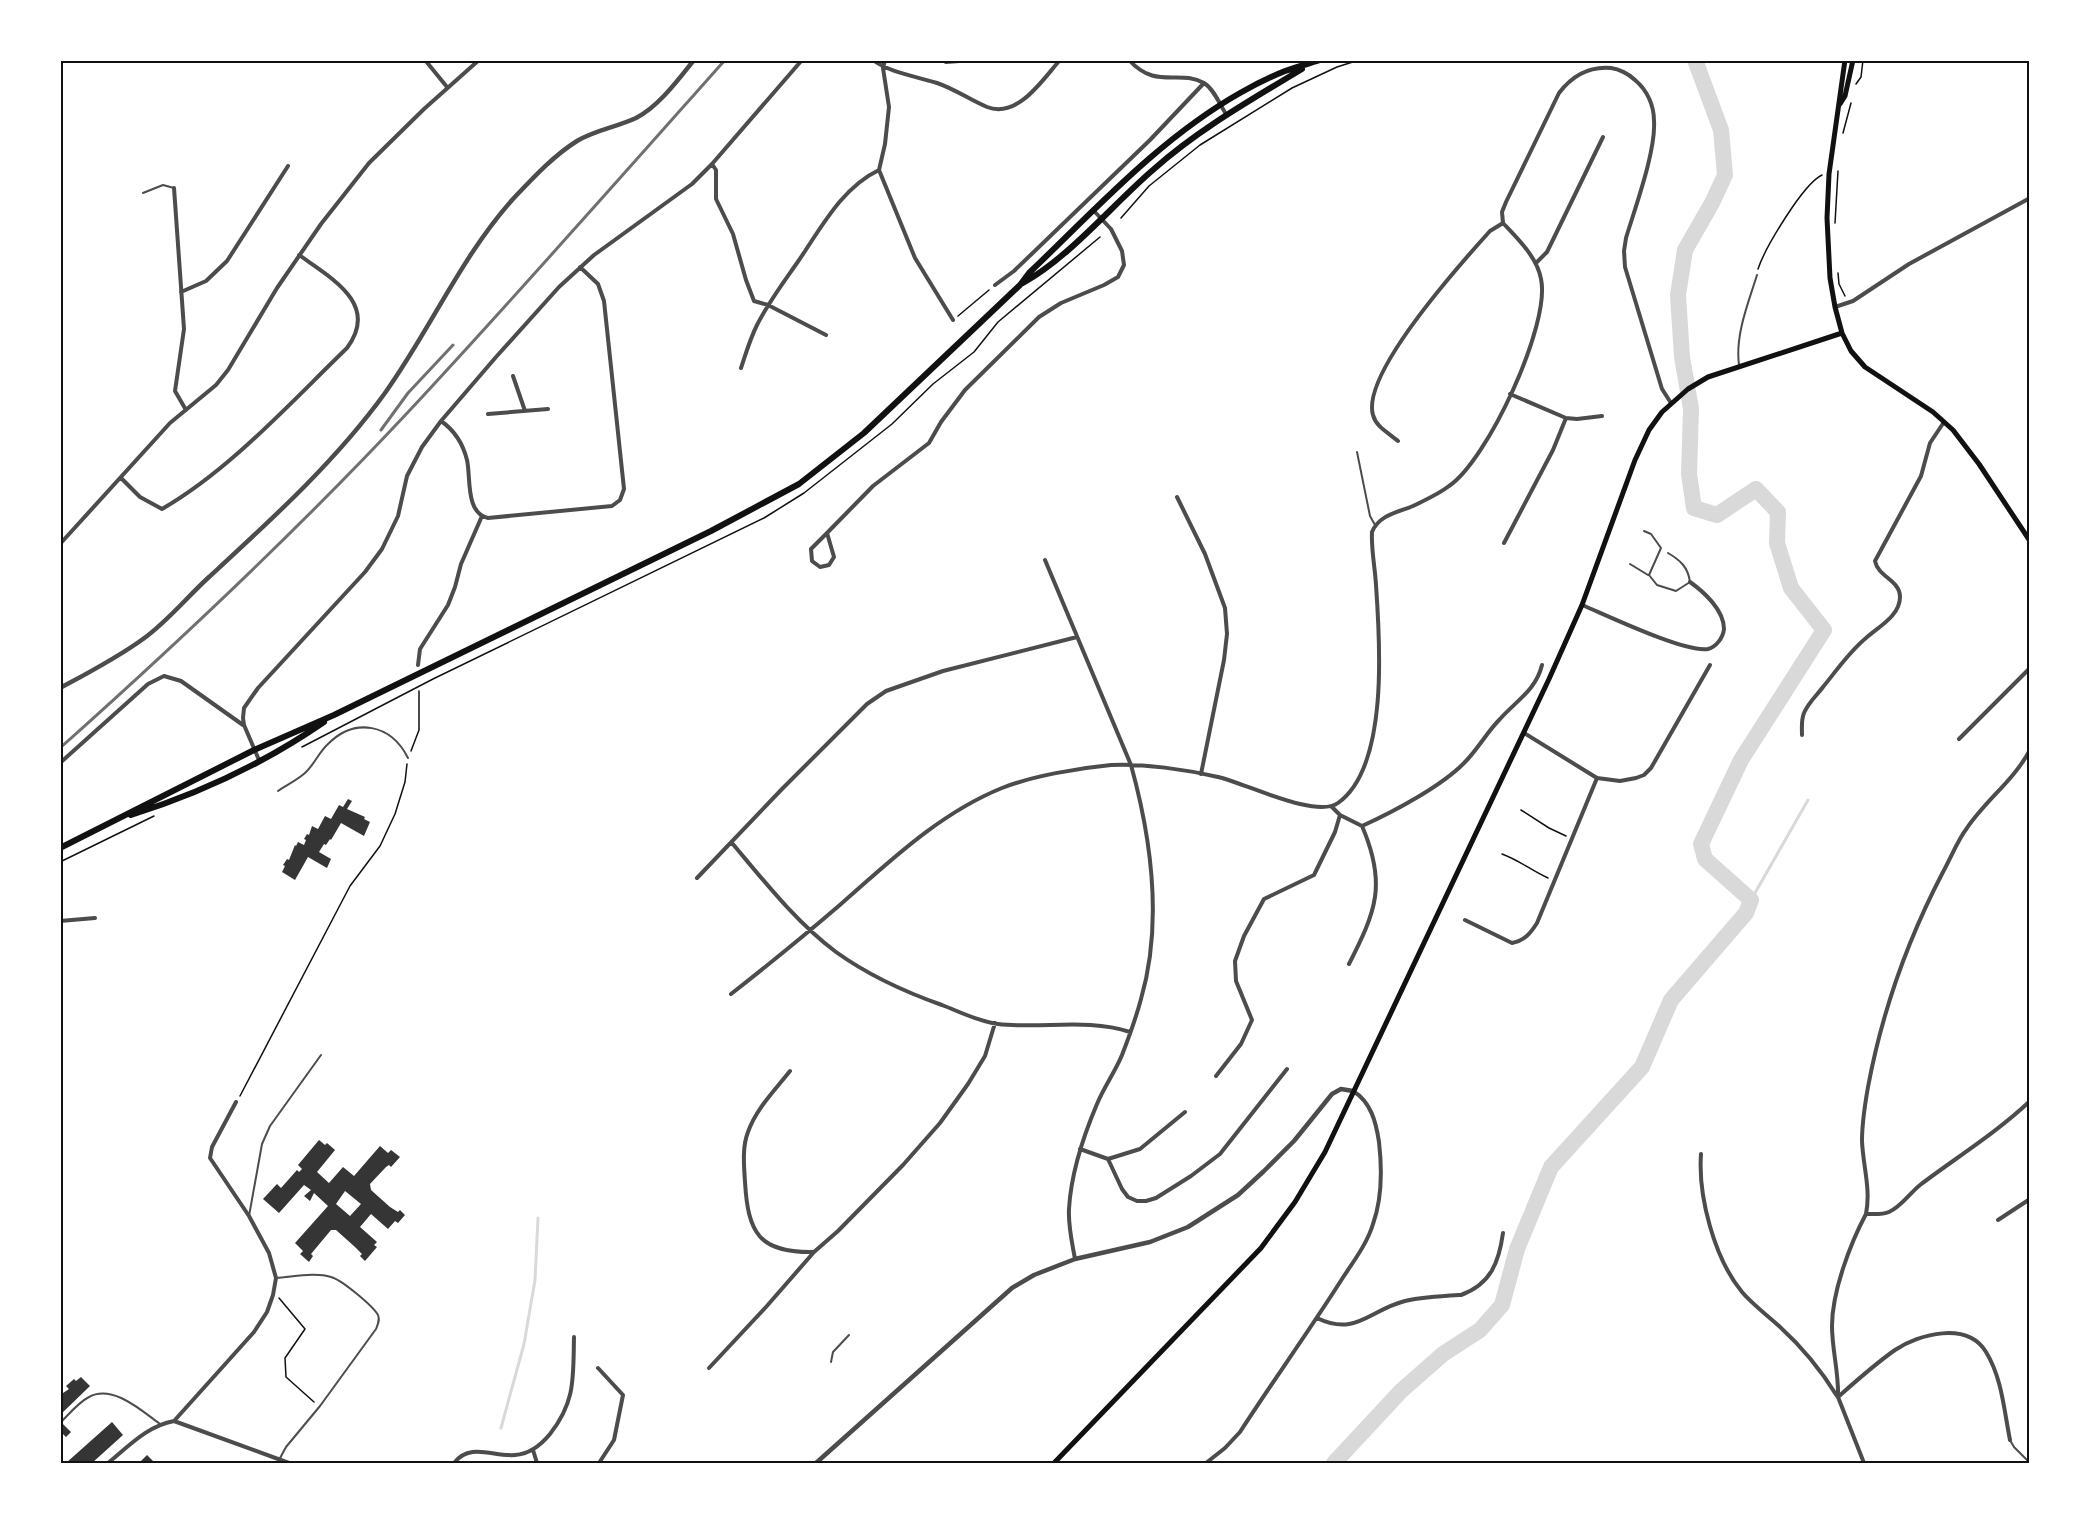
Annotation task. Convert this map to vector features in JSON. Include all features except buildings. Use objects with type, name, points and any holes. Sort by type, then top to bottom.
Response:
[{"type":"main road","points":[[60,848],[254,750],[334,715],[719,527],[799,484],[864,433],[1158,150],[1220,105],[1270,77],[1320,60]]},
{"type":"main road","points":[[1845,60],[1829,174],[1827,242],[1835,307],[1842,333],[1851,351],[1865,367],[1944,421],[1970,452],[2030,541]]},
{"type":"main road","points":[[1839,105],[1845,96],[1853,60]]},
{"type":"main road","points":[[1020,285],[1035,277],[1154,168],[1184,144],[1226,114],[1310,64]]},
{"type":"main road","points":[[1054,1463],[1241,1270],[1269,1238],[1295,1202],[1325,1152],[1582,605],[1635,460],[1649,430],[1671,403],[1688,389],[1720,371],[1842,333]]},
{"type":"main road","points":[[121,818],[191,792],[259,760],[306,734],[334,715]]},
{"type":"street","points":[[425,60],[447,87]]},
{"type":"street","points":[[60,544],[170,423],[216,385],[228,370],[262,311],[299,255],[369,163],[447,87],[479,60]]},
{"type":"street","points":[[60,688],[121,654],[156,629],[293,499],[328,463],[385,392],[468,259],[494,221],[514,198],[554,159],[576,142],[645,112],[693,60]]},
{"type":"street","points":[[259,760],[244,725],[244,708],[249,699],[365,572],[382,549],[398,516],[407,476],[422,447],[441,421],[559,287],[608,243],[692,184],[802,60]]},
{"type":"street","points":[[873,60],[883,68],[905,72],[942,84],[995,109],[1013,105],[1028,96],[1060,60]]},
{"type":"street","points":[[885,60],[883,68],[889,107],[885,144],[879,170],[915,258],[953,320]]},
{"type":"street","points":[[946,62],[974,60]]},
{"type":"street","points":[[1129,60],[1142,72],[1154,76],[1204,83],[1226,114]]},
{"type":"street","points":[[731,994],[927,832],[964,807],[1002,788],[1024,781],[1112,765],[1131,765],[1202,774],[1246,784],[1297,804],[1322,808],[1332,807],[1348,795],[1365,768],[1377,703],[1379,650],[1372,541],[1375,526],[1393,513],[1413,506],[1450,486],[1477,454],[1495,425],[1519,376],[1540,310],[1542,280],[1536,263],[1503,223],[1502,212],[1559,93],[1569,80],[1583,72],[1597,68],[1613,68],[1633,78],[1647,93],[1652,105],[1654,121],[1649,158],[1626,238],[1625,267],[1644,336],[1662,389],[1671,403]]},
{"type":"street","points":[[995,285],[1014,270],[1150,140],[1204,83]]},
{"type":"street","points":[[1536,263],[1547,252],[1603,137]]},
{"type":"street","points":[[712,164],[716,170],[716,199],[733,234],[752,298],[826,335]]},
{"type":"street","points":[[181,292],[206,281],[227,261],[288,166]]},
{"type":"street","points":[[741,368],[749,341],[768,305],[848,192],[860,181],[879,170]]},
{"type":"street","points":[[174,188],[184,329],[175,391],[186,410]]},
{"type":"street","points":[[1835,307],[1862,296],[1909,264],[2030,198]]},
{"type":"street","points":[[827,533],[834,557],[829,565],[820,567],[812,561],[811,549],[873,486],[929,443],[941,422],[965,390],[1039,317],[1061,303],[1118,277],[1124,265],[1122,251],[1111,229],[1094,211]]},
{"type":"street","points":[[1398,441],[1378,425],[1373,415],[1371,401],[1377,384],[1396,350],[1427,304],[1490,231],[1503,223]]},
{"type":"street","points":[[121,478],[150,504],[162,509],[174,502],[241,448],[356,337],[358,326],[355,304],[346,290],[299,255]]},
{"type":"street","points":[[441,421],[451,429],[459,441],[467,460],[473,503],[482,516],[488,518],[612,506],[620,500],[624,489],[604,301],[598,284],[580,267]]},
{"type":"street","points":[[513,376],[525,411]]},
{"type":"street","points":[[1510,394],[1566,418],[1602,416]]},
{"type":"street","points":[[488,414],[548,409]]},
{"type":"street","points":[[1504,543],[1566,418]]},
{"type":"street","points":[[1802,735],[1804,713],[1810,703],[1850,653],[1888,620],[1900,604],[1900,593],[1897,587],[1881,573],[1875,561],[1921,476],[1930,443],[1944,421]]},
{"type":"street","points":[[1177,497],[1205,554],[1225,608],[1227,634],[1224,660],[1202,774]]},
{"type":"street","points":[[418,665],[420,649],[448,604],[461,564],[482,516]]},
{"type":"street","points":[[1045,560],[1131,765],[1139,792],[1147,845],[1154,922],[1152,952],[1130,1032],[1122,1056],[1097,1104],[1080,1149],[1069,1210],[1070,1233],[1075,1259]]},
{"type":"street","points":[[1582,605],[1665,639],[1697,649],[1710,649],[1718,644],[1723,634],[1724,626],[1721,615],[1702,591],[1690,582]]},
{"type":"street","points":[[697,878],[867,704],[886,692],[943,671],[1077,637]]},
{"type":"street","points":[[1362,826],[1411,800],[1452,774],[1465,762],[1499,720],[1532,689],[1542,665]]},
{"type":"street","points":[[1523,733],[1597,777],[1620,781],[1636,778],[1651,768],[1710,665]]},
{"type":"street","points":[[1959,739],[2030,668]]},
{"type":"street","points":[[60,763],[148,684],[164,676],[181,681],[244,725]]},
{"type":"street","points":[[1838,1396],[1832,1325],[1834,1306],[1849,1256],[1866,1214],[1868,1192],[1862,1141],[1868,1088],[1904,956],[1965,830],[1980,810],[2014,774],[2030,750]]},
{"type":"street","points":[[1465,920],[1512,943],[1523,940],[1537,923],[1597,777]]},
{"type":"street","points":[[1332,807],[1340,815],[1362,826],[1371,851],[1377,893],[1367,928],[1349,964]]},
{"type":"street","points":[[1216,1076],[1241,1044],[1252,1020],[1236,981],[1235,962],[1244,936],[1264,899],[1314,875],[1340,815]]},
{"type":"street","points":[[732,843],[810,930],[836,952],[882,980],[922,998],[995,1023],[1025,1026],[1097,1024],[1130,1032]]},
{"type":"street","points":[[60,921],[95,918]]},
{"type":"street","points":[[709,1368],[814,1252],[903,1165],[946,1115],[986,1056],[995,1023]]},
{"type":"street","points":[[1108,1159],[1122,1190],[1128,1197],[1137,1201],[1156,1198],[1220,1154],[1287,1069]]},
{"type":"street","points":[[790,1071],[761,1108],[747,1133],[744,1154],[746,1204],[753,1228],[762,1240],[788,1252],[814,1252]]},
{"type":"street","points":[[816,1463],[823,1460],[1012,1288],[1034,1275],[1075,1259],[1169,1236],[1213,1213],[1238,1195],[1293,1142],[1332,1094],[1341,1089],[1353,1091],[1364,1100],[1377,1128],[1380,1151],[1378,1206],[1373,1225],[1317,1318],[1239,1432],[1225,1448],[1206,1463]]},
{"type":"street","points":[[1866,1214],[1877,1215],[1897,1207],[1917,1188],[2001,1126],[2030,1101]]},
{"type":"street","points":[[174,1421],[254,1332],[267,1312],[273,1295],[276,1278],[269,1253],[249,1216],[210,1158],[212,1147],[236,1102]]},
{"type":"street","points":[[1080,1149],[1108,1159],[1140,1149],[1185,1112]]},
{"type":"street","points":[[1701,1154],[1703,1197],[1709,1225],[1730,1273],[1742,1292],[1817,1365],[1838,1396],[1864,1463]]},
{"type":"street","points":[[1998,1220],[2030,1199]]},
{"type":"street","points":[[1317,1318],[1331,1324],[1346,1326],[1404,1301],[1470,1292],[1480,1285],[1497,1262],[1503,1233]]},
{"type":"street","points":[[1838,1396],[1897,1349],[1913,1341],[1942,1333],[1963,1334],[1984,1349],[1993,1364],[2000,1385],[2010,1440]]},
{"type":"street","points":[[454,1463],[462,1454],[471,1452],[487,1451],[513,1455],[533,1450],[544,1440],[566,1411],[572,1387],[574,1337]]},
{"type":"street","points":[[598,1368],[623,1395],[614,1440],[599,1463]]},
{"type":"street","points":[[108,1463],[147,1430],[174,1421],[289,1463]]},
{"type":"street","points":[[533,1450],[537,1463]]},
{"type":"lane","points":[[143,193],[163,185],[174,188]]},
{"type":"lane","points":[[1739,366],[1737,355],[1741,327],[1757,275]]},
{"type":"lane","points":[[1357,452],[1370,516],[1375,526]]},
{"type":"lane","points":[[1644,531],[1651,534],[1661,548],[1649,575]]},
{"type":"lane","points":[[1630,564],[1649,575],[1657,585],[1676,591],[1690,582],[1685,567],[1668,553]]},
{"type":"lane","points":[[278,791],[306,772],[330,741],[357,727],[368,727],[384,732],[398,743],[408,758]]},
{"type":"lane","points":[[249,1216],[262,1144],[270,1126],[321,1054]]},
{"type":"lane","points":[[276,1278],[320,1275],[333,1278],[368,1304],[379,1316],[376,1329],[320,1406],[286,1447],[279,1460]]},
{"type":"lane","points":[[831,1362],[833,1352],[849,1335]]},
{"type":"lane","points":[[61,1422],[88,1397],[101,1394],[118,1396],[160,1424]]},
{"type":"lane","points":[[2010,1440],[2030,1463]]},
{"type":"path","points":[[1121,218],[1149,186],[1200,145],[1242,117],[1292,87],[1359,60]]},
{"type":"path","points":[[1855,85],[1861,77],[1863,60]]},
{"type":"path","points":[[1842,138],[1852,96]]},
{"type":"path","points":[[1835,222],[1838,164]]},
{"type":"path","points":[[1757,275],[1764,253],[1779,226],[1817,177],[1829,174]]},
{"type":"path","points":[[933,384],[970,356],[998,322],[1100,237]]},
{"type":"path","points":[[1837,265],[1839,284],[1847,304]]},
{"type":"path","points":[[953,320],[995,285]]},
{"type":"path","points":[[236,1102],[350,886],[380,846],[395,814],[405,782],[408,758],[419,730],[419,691]]},
{"type":"path","points":[[368,712],[400,695]]},
{"type":"path","points":[[1521,810],[1572,840]]},
{"type":"path","points":[[60,862],[136,824]]},
{"type":"path","points":[[1502,854],[1554,881]]},
{"type":"path","points":[[273,1295],[280,1299],[305,1329],[285,1358],[286,1377],[320,1406]]},
{"type":"waterway","points":[[1334,1463],[1401,1391],[1443,1354],[1480,1330],[1502,1305],[1517,1249],[1551,1167],[1642,1067],[1671,1000],[1746,913],[1751,900],[1705,859],[1701,844],[1741,760],[1824,630],[1791,588],[1777,543],[1778,512],[1756,489],[1717,515],[1694,508],[1689,474],[1691,409],[1682,357],[1678,295],[1685,250],[1725,175],[1721,130],[1695,60]]},
{"type":"waterway","points":[[1751,900],[1808,800]]},
{"type":"waterway","points":[[501,1428],[524,1344],[535,1280],[538,1218]]},
{"type":"railway","points":[[60,748],[239,583],[326,498],[490,323],[725,60]]},
{"type":"railway","points":[[381,430],[408,393],[453,345]]}]
